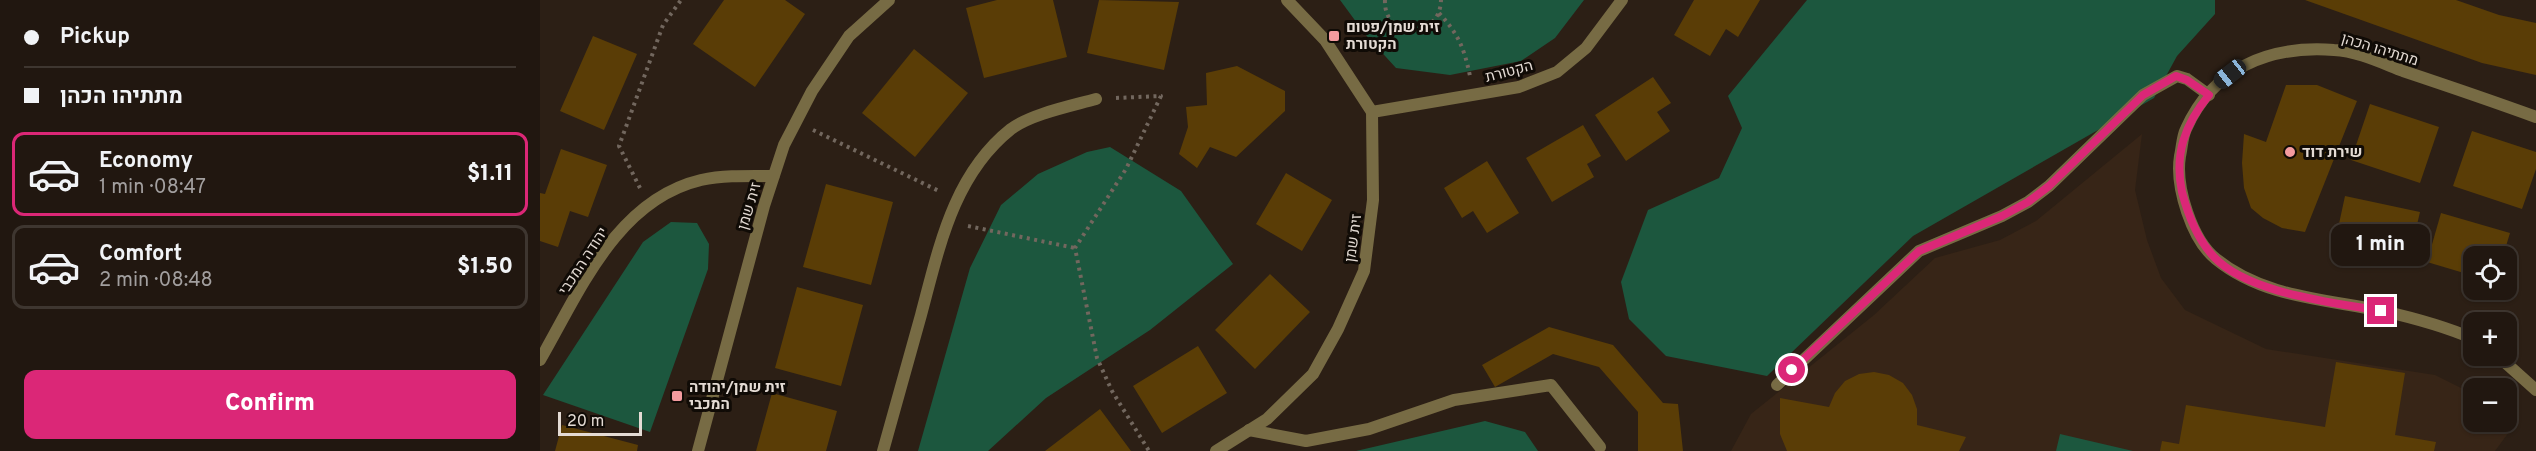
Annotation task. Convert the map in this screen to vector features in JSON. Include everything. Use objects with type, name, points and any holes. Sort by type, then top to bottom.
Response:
[{"type":"street","name":"זית שמן","points":[[698,451],[784,145],[812,91],[849,36],[889,0]]},
{"type":"street","points":[[1287,0],[1325,40],[1372,112]]},
{"type":"street","name":"הקטורת","points":[[1372,112],[1519,87],[1557,72],[1586,48],[1622,0]]},
{"type":"street","name":"מתתיהו הכהן","points":[[2463,335],[2437,324],[2270,289],[2238,274],[2214,258],[2199,238],[2186,210],[2179,162],[2185,130],[2218,84],[2242,65],[2270,54],[2302,49],[2337,50],[2536,117]]},
{"type":"street","points":[[1777,385],[1919,251],[2002,216],[2028,202],[2049,186],[2143,95],[2176,76],[2187,80],[2209,95]]},
{"type":"street","points":[[883,451],[946,222],[969,177],[990,148],[1012,128],[1044,114],[1096,99]]},
{"type":"street","name":"זית שמן","points":[[1216,451],[1267,419],[1313,374],[1338,329],[1364,271],[1373,200],[1372,112]]},
{"type":"street","name":"יהודה המכבי","points":[[540,360],[603,253],[628,221],[669,192],[699,181],[729,176],[774,176]]},
{"type":"street","points":[[2510,366],[2536,390]]},
{"type":"street","points":[[1250,430],[1306,441],[1369,429],[1454,400],[1551,385],[1600,447]]},
{"type":"path","points":[[649,206],[619,146],[663,25],[681,0]]},
{"type":"path","points":[[1385,0],[1386,13],[1392,21],[1410,30],[1426,27],[1439,13],[1441,0]]},
{"type":"path","points":[[1439,13],[1455,31],[1464,48],[1474,95]]},
{"type":"path","points":[[1096,99],[1161,96],[1126,169],[1074,248],[1097,358],[1112,392],[1149,451]]},
{"type":"path","points":[[796,121],[956,200]]},
{"type":"path","points":[[946,222],[1074,248]]},
{"type":"shaded area","points":[[2142,134],[2135,190],[2147,240],[2161,278],[2185,310],[2266,349],[2435,375],[2463,389],[2463,432],[2509,432],[2495,451],[1731,451],[1751,414],[1874,315],[1935,258],[2000,240],[2036,221]]},
{"type":"green space","points":[[1340,0],[1584,0],[1555,38],[1521,61],[1450,75],[1396,68],[1365,34]]},
{"type":"green space","points":[[1807,0],[2215,0],[2215,14],[2177,56],[2154,98],[1913,236],[1767,376],[1666,356],[1629,319],[1621,282],[1648,210],[1719,178],[1742,128],[1728,96]]},
{"type":"green space","points":[[1110,147],[1181,191],[1233,264],[1150,330],[1046,398],[988,451],[918,451],[970,268],[1001,205],[1038,174],[1087,152]]},
{"type":"green space","points":[[671,222],[697,223],[709,244],[708,269],[650,432],[543,395],[643,242]]},
{"type":"green space","points":[[1485,421],[1525,432],[1538,451],[1356,451]]},
{"type":"green space","points":[[2060,434],[2133,451],[2056,451]]},
{"type":"building","points":[[724,0],[785,0],[805,14],[755,87],[693,44]]},
{"type":"building","points":[[997,0],[1053,0],[1067,57],[984,78],[966,8]]},
{"type":"building","points":[[1099,0],[1179,2],[1164,70],[1087,53]]},
{"type":"building","points":[[1694,0],[1760,0],[1738,37],[1726,29],[1710,56],[1674,35]]},
{"type":"building","points":[[2305,0],[2456,0],[2499,15],[2536,23],[2536,75],[2482,63]]},
{"type":"building","points":[[593,36],[637,54],[604,130],[560,111]]},
{"type":"building","points":[[914,49],[968,93],[915,157],[862,113]]},
{"type":"building","points":[[1237,66],[1285,91],[1285,111],[1236,157],[1210,147],[1197,168],[1179,154],[1188,127],[1186,107],[1207,105],[1206,73]]},
{"type":"building","points":[[1653,77],[1671,103],[1657,112],[1670,131],[1626,161],[1595,115]]},
{"type":"building","name":"שירת דוד","points":[[2286,85],[2317,85],[2357,101],[2305,232],[2282,228],[2263,218],[2251,208],[2244,188],[2242,163],[2244,134],[2266,142]]},
{"type":"building","points":[[2370,104],[2439,127],[2420,183],[2351,160]]},
{"type":"building","points":[[1583,125],[1601,156],[1587,164],[1594,177],[1552,202],[1526,158]]},
{"type":"building","points":[[2472,131],[2536,152],[2536,169],[2522,209],[2453,186]]},
{"type":"building","points":[[561,149],[607,165],[588,217],[570,211],[558,247],[540,241],[540,193],[545,194]]},
{"type":"building","points":[[1487,161],[1519,213],[1487,233],[1473,211],[1462,218],[1444,188]]},
{"type":"building","points":[[1286,173],[1332,200],[1302,251],[1256,224]]},
{"type":"building","points":[[826,184],[893,202],[871,285],[803,267]]},
{"type":"building","points":[[2345,196],[2420,212],[2408,263],[2334,247]]},
{"type":"building","points":[[2441,213],[2510,233],[2506,246],[2463,246],[2463,273],[2427,262]]},
{"type":"building","points":[[1270,274],[1310,312],[1255,369],[1215,330]]},
{"type":"building","points":[[797,287],[863,305],[841,386],[775,368]]},
{"type":"building","points":[[1549,327],[1613,345],[1663,403],[1678,404],[1683,451],[1638,451],[1638,412],[1599,367],[1553,354],[1495,387],[1482,365]]},
{"type":"building","points":[[1198,346],[1227,393],[1162,433],[1133,386]]},
{"type":"building","points":[[2336,362],[2405,373],[2395,435],[2436,442],[2434,451],[2160,451],[2162,441],[2179,444],[2186,405],[2325,427]]},
{"type":"building","points":[[1874,372],[1889,375],[1903,383],[1912,395],[1917,409],[1917,425],[1966,437],[1959,451],[1787,451],[1780,434],[1780,398],[1829,407],[1835,393],[1845,381],[1859,374]]},
{"type":"building","points":[[772,393],[837,411],[826,451],[756,451]]},
{"type":"building","points":[[1100,409],[1131,451],[1045,451]]},
{"type":"building","points":[[562,425],[638,445],[637,451],[555,451]]},
{"type":"place","name":"זית שמן/פטום הקטורת","points":[[1334,36]]},
{"type":"place","name":"שירת דוד","points":[[2290,152]]},
{"type":"place","name":"זית שמן/יהודה המכבי","points":[[677,396]]},
{"type":"route","points":[[1792,370],[1919,251],[2002,216],[2028,202],[2049,186],[2143,95],[2176,76],[2187,80],[2209,95],[2185,130],[2179,162],[2186,210],[2199,238],[2214,258],[2238,274],[2270,289],[2381,311]]}]
